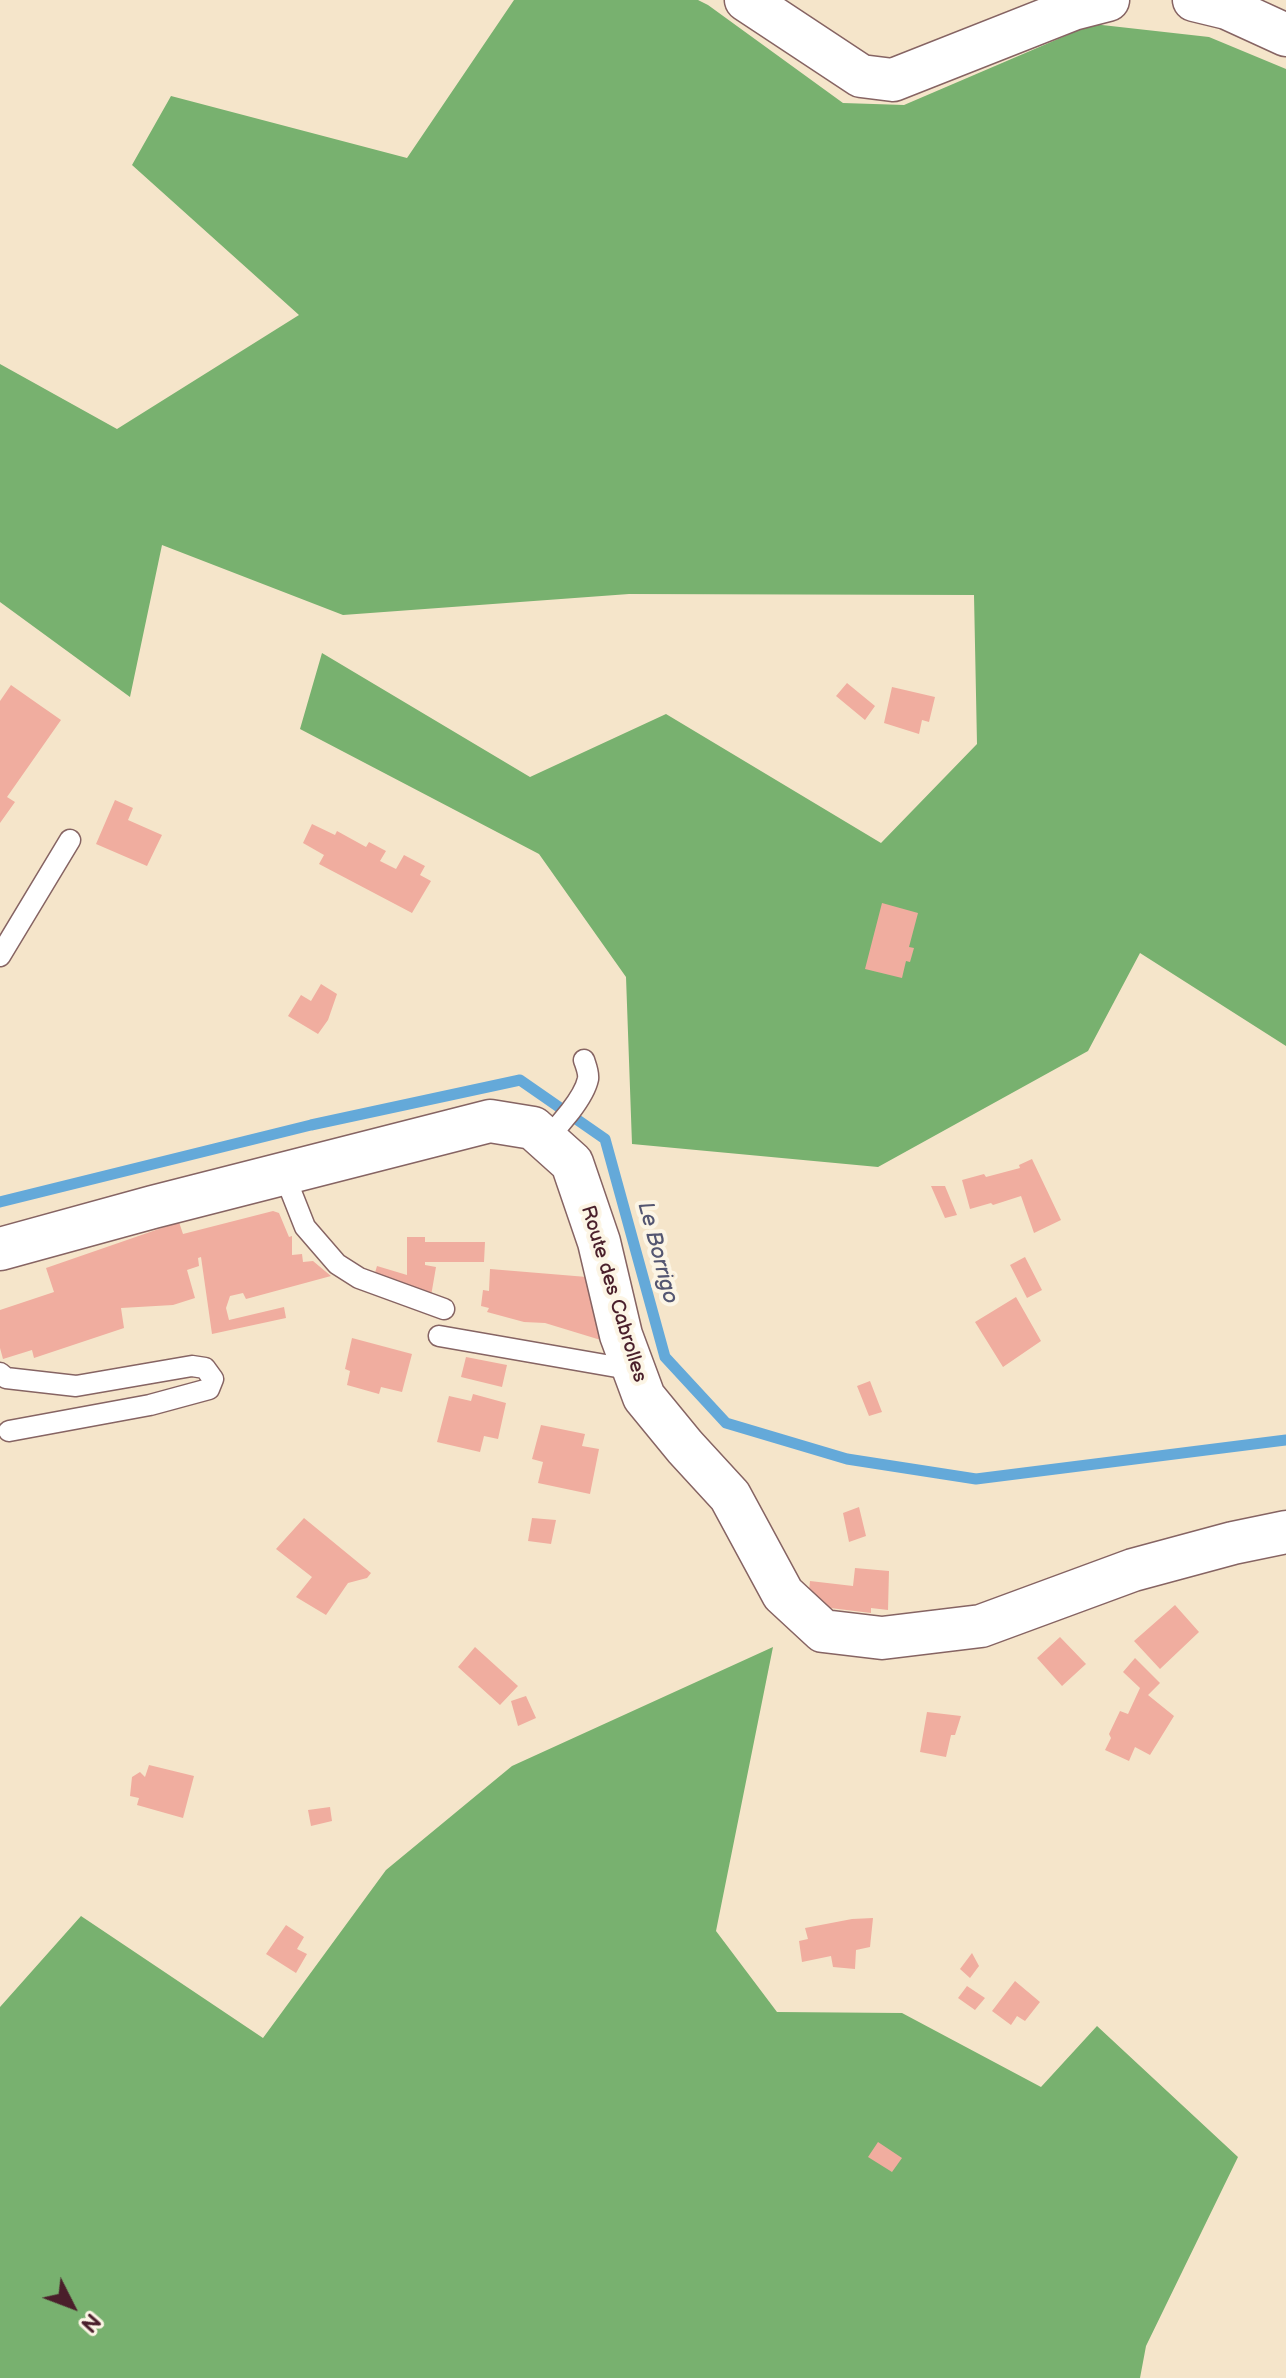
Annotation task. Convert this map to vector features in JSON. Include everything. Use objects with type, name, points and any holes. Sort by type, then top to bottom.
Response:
[{"type":"street","points":[[746,0],[861,76],[893,80],[1073,9],[1108,0]]},
{"type":"street","points":[[1194,0],[1227,8],[1286,35]]},
{"type":"street","name":"Route des Cabrolles","points":[[0,1249],[490,1121],[552,1132],[572,1163],[599,1242],[621,1335],[644,1397],[730,1496],[783,1594],[823,1631],[882,1638],[981,1626],[1133,1570],[1286,1532]]},
{"type":"lane","points":[[0,956],[70,840]]},
{"type":"lane","points":[[552,1132],[589,1077],[584,1060]]},
{"type":"lane","points":[[284,1174],[305,1227],[337,1264],[359,1278],[444,1309]]},
{"type":"lane","points":[[439,1336],[634,1370]]},
{"type":"lane","points":[[0,1373],[6,1378],[76,1386],[192,1366],[205,1368],[213,1379],[209,1389],[150,1405],[9,1431]]},
{"type":"green space","points":[[514,0],[698,0],[843,103],[904,105],[1093,24],[1209,37],[1286,69],[1286,1046],[1140,953],[1088,1051],[878,1167],[632,1144],[626,977],[539,854],[300,729],[322,653],[530,777],[666,714],[881,843],[977,744],[974,595],[629,594],[343,615],[162,545],[130,697],[0,602],[0,364],[117,429],[299,315],[132,165],[171,96],[407,158]]},
{"type":"green space","points":[[773,1647],[716,1931],[777,2012],[902,2013],[1041,2087],[1097,2026],[1238,2157],[1146,2346],[1140,2378],[0,2378],[0,2007],[81,1916],[263,2038],[386,1870],[512,1766]]},
{"type":"building","points":[[847,683],[875,706],[865,720],[836,696]]},
{"type":"building","points":[[11,685],[61,720],[7,797],[15,802],[0,823],[0,701]]},
{"type":"building","points":[[892,687],[935,697],[929,722],[922,720],[919,734],[884,723]]},
{"type":"building","points":[[115,800],[133,808],[128,820],[162,835],[147,866],[96,844]]},
{"type":"building","points":[[312,824],[335,835],[337,831],[366,847],[369,842],[386,851],[380,861],[396,869],[404,855],[425,866],[420,875],[431,881],[412,913],[319,864],[324,855],[303,843]]},
{"type":"building","points":[[882,903],[918,913],[909,947],[914,948],[910,962],[906,961],[902,978],[865,969]]},
{"type":"building","points":[[321,984],[337,994],[328,1020],[318,1034],[288,1016],[301,995],[311,1001]]},
{"type":"building","points":[[1032,1159],[1061,1220],[1034,1233],[1021,1196],[970,1209],[962,1180],[1020,1168],[1019,1165]]},
{"type":"building","points":[[931,1186],[945,1186],[957,1215],[945,1218]]},
{"type":"building","points":[[273,1211],[279,1213],[289,1237],[292,1236],[292,1255],[302,1254],[303,1262],[313,1261],[331,1276],[246,1299],[243,1293],[230,1296],[226,1308],[229,1320],[284,1307],[286,1318],[212,1334],[201,1257],[198,1258],[199,1266],[187,1270],[195,1298],[173,1305],[121,1308],[124,1328],[34,1358],[32,1350],[3,1359],[0,1310],[54,1292],[46,1268],[179,1222],[183,1234]]},
{"type":"building","points":[[407,1237],[425,1237],[425,1242],[485,1242],[484,1262],[425,1262],[425,1265],[436,1267],[431,1296],[374,1276],[377,1266],[407,1275]]},
{"type":"building","points":[[1025,1257],[1042,1290],[1027,1298],[1010,1265]]},
{"type":"building","points":[[490,1269],[587,1277],[604,1341],[545,1323],[524,1322],[487,1312],[489,1308],[481,1306],[483,1290],[489,1291]]},
{"type":"building","points":[[1016,1297],[1041,1341],[1003,1367],[975,1322]]},
{"type":"building","points":[[352,1338],[412,1354],[402,1392],[381,1387],[379,1394],[347,1385],[350,1371],[345,1369]]},
{"type":"building","points":[[466,1357],[507,1365],[502,1387],[461,1377]]},
{"type":"building","points":[[870,1381],[882,1412],[869,1416],[857,1386]]},
{"type":"building","points":[[473,1394],[506,1403],[498,1439],[484,1436],[480,1452],[437,1442],[449,1396],[471,1401]]},
{"type":"building","points":[[541,1425],[585,1434],[582,1446],[599,1449],[590,1494],[538,1483],[543,1462],[532,1459]]},
{"type":"building","points":[[859,1507],[866,1536],[849,1542],[843,1513]]},
{"type":"building","points":[[304,1518],[371,1573],[367,1578],[348,1583],[326,1615],[296,1597],[312,1577],[276,1549]]},
{"type":"building","points":[[532,1518],[556,1520],[551,1544],[528,1541]]},
{"type":"building","points":[[855,1568],[889,1571],[888,1610],[871,1608],[871,1613],[822,1607],[808,1601],[810,1581],[853,1586]]},
{"type":"building","points":[[1175,1605],[1199,1632],[1160,1669],[1134,1641]]},
{"type":"building","points":[[1060,1637],[1086,1664],[1062,1686],[1037,1658]]},
{"type":"building","points":[[475,1647],[518,1686],[500,1705],[458,1667]]},
{"type":"building","points":[[1135,1658],[1160,1683],[1148,1695],[1174,1716],[1150,1755],[1135,1747],[1129,1761],[1105,1750],[1120,1711],[1128,1714],[1140,1688],[1123,1672]]},
{"type":"building","points":[[526,1696],[536,1718],[518,1726],[511,1701]]},
{"type":"building","points":[[927,1712],[961,1716],[955,1735],[951,1735],[946,1757],[920,1752]]},
{"type":"building","points":[[149,1765],[194,1776],[183,1818],[137,1805],[139,1798],[130,1796],[132,1777],[140,1772],[145,1777]]},
{"type":"building","points":[[330,1807],[332,1821],[311,1826],[308,1810]]},
{"type":"building","points":[[873,1918],[870,1947],[856,1950],[855,1969],[833,1967],[831,1956],[802,1962],[799,1941],[808,1939],[805,1928]]},
{"type":"building","points":[[286,1925],[304,1937],[297,1949],[307,1954],[296,1973],[266,1954]]},
{"type":"building","points":[[972,1953],[979,1966],[970,1978],[960,1969]]},
{"type":"building","points":[[1015,1981],[1040,2002],[1025,2021],[1017,2016],[1011,2025],[992,2011]]},
{"type":"building","points":[[967,1986],[985,1998],[975,2010],[958,1998]]},
{"type":"building","points":[[878,2142],[902,2158],[892,2172],[868,2157]]},
{"type":"waterway","name":"Le Borrigo","points":[[0,1202],[311,1125],[520,1080],[605,1139],[665,1357],[726,1423],[847,1459],[976,1479],[1286,1440]]}]
